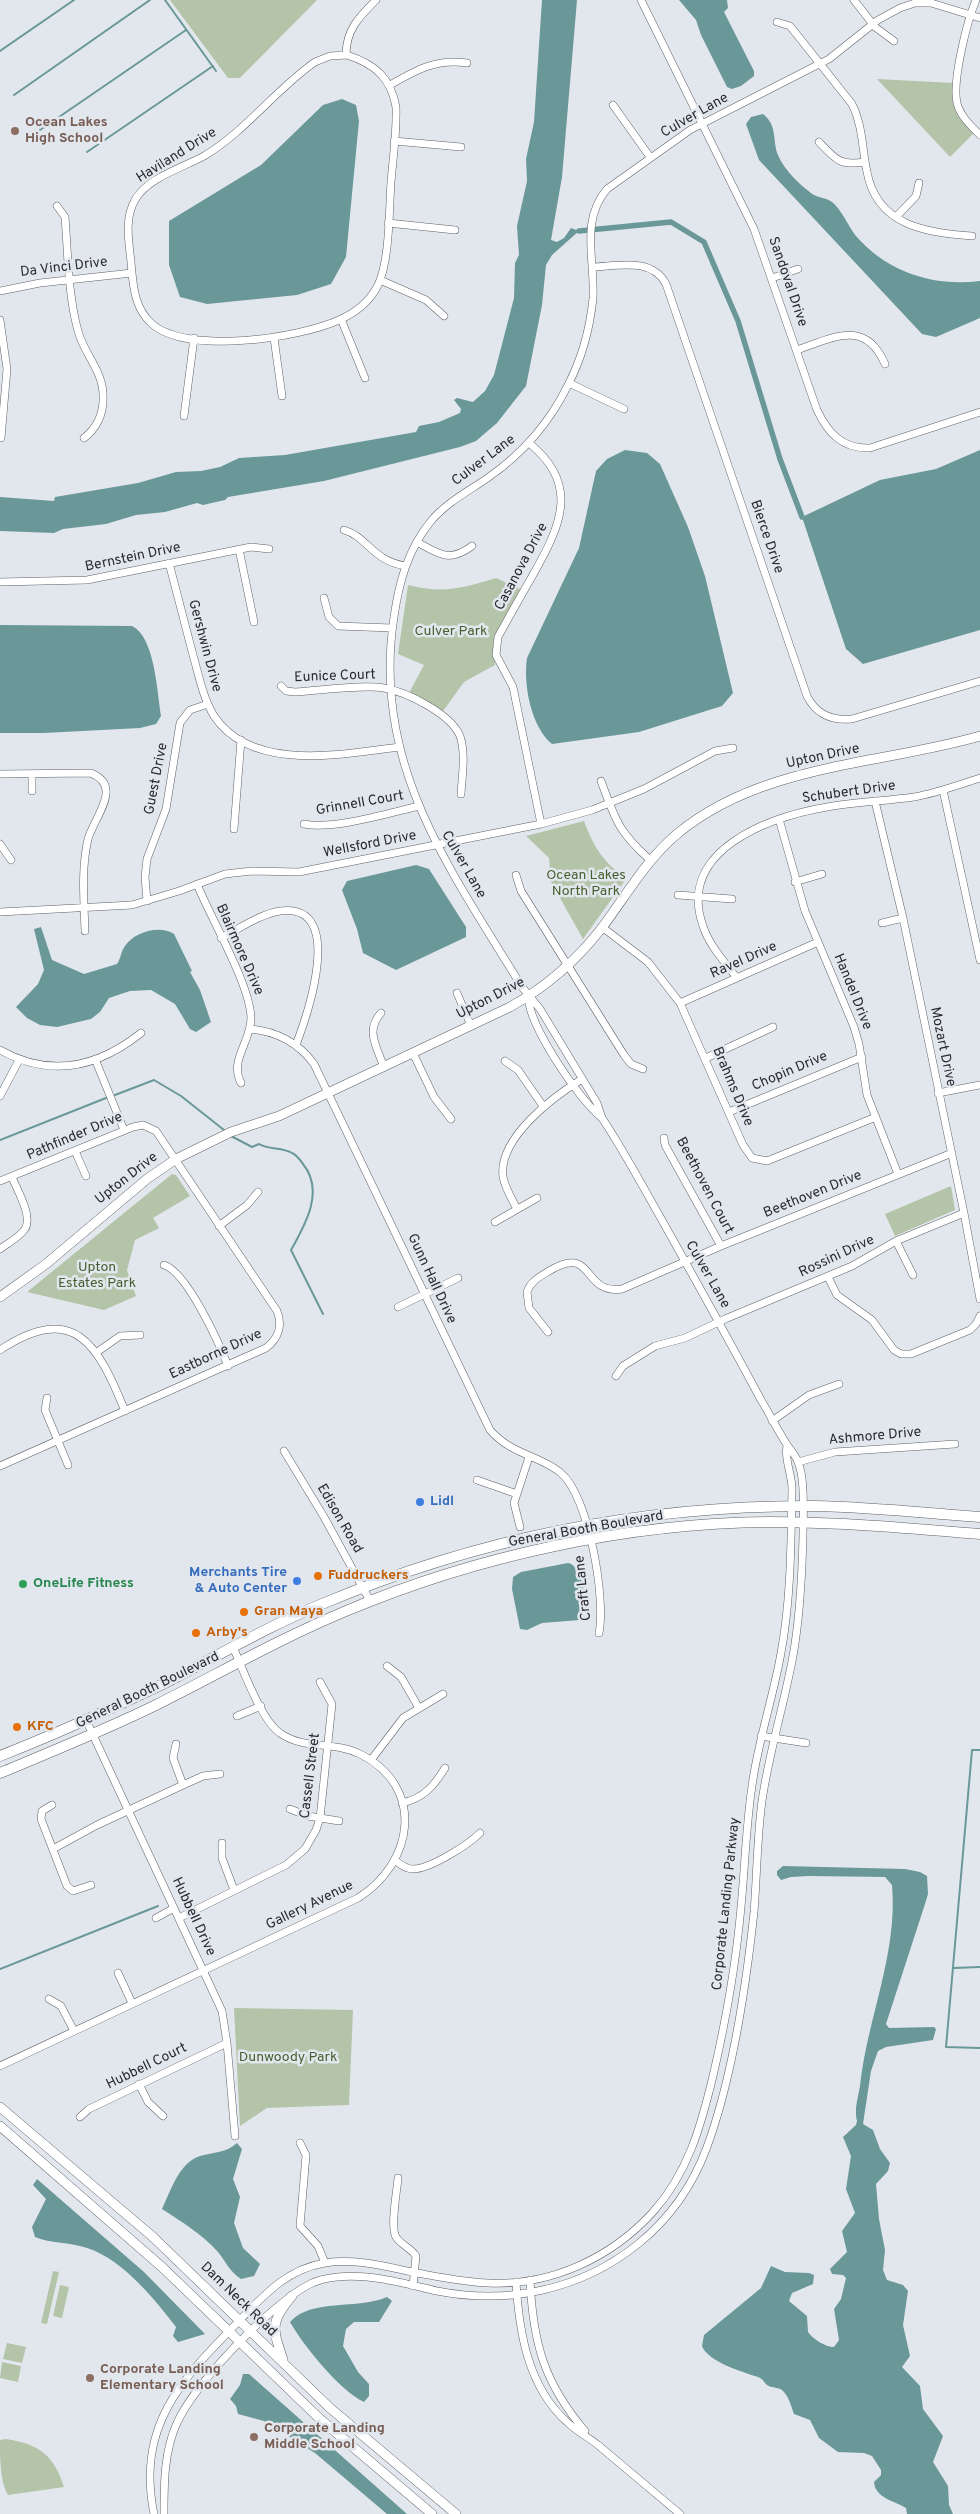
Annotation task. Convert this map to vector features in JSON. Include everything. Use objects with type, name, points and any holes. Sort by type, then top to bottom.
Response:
[{"type":"highway","name":"General Booth Boulevard","points":[[0,1756],[86,1720],[310,1609],[363,1587],[482,1548],[586,1524],[684,1511],[797,1506],[844,1507],[980,1517]]},
{"type":"highway","name":"General Booth Boulevard","points":[[0,1773],[158,1704],[288,1636],[370,1601],[443,1576],[500,1560],[592,1541],[689,1526],[791,1522],[861,1524],[980,1534]]},
{"type":"main road","name":"Upton Drive","points":[[0,1297],[46,1264],[147,1179],[176,1159],[210,1141],[279,1116],[471,1026],[528,997],[567,967],[602,927],[650,860],[677,834],[700,816],[750,790],[785,779],[980,736]]},
{"type":"main road","name":"Dam Neck Road","points":[[0,2107],[153,2237],[330,2408],[456,2514]]},
{"type":"main road","points":[[0,2126],[148,2254],[320,2420],[432,2514]]},
{"type":"main road","points":[[284,2363],[275,2338],[274,2327],[279,2313],[292,2296]]},
{"type":"street","points":[[346,55],[347,38],[352,25],[376,0]]},
{"type":"street","name":"Sandoval Drive","points":[[640,0],[751,221],[823,422],[834,436],[850,446],[864,448],[878,446],[980,412]]},
{"type":"street","points":[[854,0],[873,24],[894,41]]},
{"type":"street","points":[[976,0],[963,40],[956,97],[960,111],[980,134]]},
{"type":"street","name":"Culver Lane","points":[[797,1506],[802,1483],[795,1453],[787,1446],[772,1421],[685,1261],[602,1118],[597,1103],[540,1009],[528,997],[436,846],[419,806],[400,747],[390,690],[392,628],[396,600],[406,566],[417,542],[432,521],[445,507],[505,465],[529,443],[550,417],[570,383],[588,330],[593,267],[590,225],[597,202],[608,189],[650,157],[702,124],[821,64],[843,49],[873,24],[900,8],[915,3],[931,3],[980,18]]},
{"type":"street","points":[[777,22],[790,26],[849,100],[857,113],[867,174],[875,193],[896,217],[908,225],[927,232],[972,236]]},
{"type":"street","name":"Haviland Drive","points":[[346,55],[376,68],[390,85],[396,107],[384,266],[380,280],[367,301],[341,319],[274,338],[222,341],[168,333],[148,319],[135,296],[129,219],[134,201],[143,190],[227,140],[315,62],[330,56],[346,55]]},
{"type":"street","points":[[390,85],[432,64],[448,61],[467,63]]},
{"type":"street","points":[[613,105],[650,157]]},
{"type":"street","points":[[394,141],[461,146]]},
{"type":"street","points":[[819,142],[842,163],[850,165],[865,162]]},
{"type":"street","points":[[896,217],[916,196],[919,183]]},
{"type":"street","points":[[57,206],[65,217],[79,334],[101,379],[103,395],[99,422],[84,438]]},
{"type":"street","points":[[388,223],[455,230]]},
{"type":"street","name":"Bierce Drive","points":[[593,267],[641,265],[654,269],[666,284],[807,696],[813,706],[831,718],[852,719],[980,681]]},
{"type":"street","points":[[772,278],[798,269]]},
{"type":"street","name":"Da Vinci Drive","points":[[0,291],[71,279],[132,273]]},
{"type":"street","points":[[380,280],[426,300],[444,316]]},
{"type":"street","points":[[341,319],[365,378]]},
{"type":"street","points":[[0,320],[7,369],[1,438]]},
{"type":"street","points":[[797,350],[851,334],[862,337],[873,345],[885,364]]},
{"type":"street","points":[[184,416],[194,338]]},
{"type":"street","points":[[274,338],[282,396]]},
{"type":"street","points":[[570,383],[624,409]]},
{"type":"street","name":"Casanova Drive","points":[[529,443],[548,462],[557,479],[561,499],[560,517],[555,536],[498,637],[496,648],[498,659],[513,688],[541,824]]},
{"type":"street","points":[[344,530],[353,533],[379,557],[392,563],[406,566]]},
{"type":"street","points":[[417,542],[443,556],[454,556],[472,546]]},
{"type":"street","name":"Bernstein Drive","points":[[0,582],[87,580],[238,549],[256,546],[269,549]]},
{"type":"street","points":[[238,549],[254,622]]},
{"type":"street","name":"Gershwin Drive","points":[[169,564],[208,704],[222,725],[241,740],[266,751],[302,756],[332,756],[400,747]]},
{"type":"street","points":[[324,598],[329,617],[338,626],[392,628]]},
{"type":"street","name":"Eunice Court","points":[[281,686],[291,692],[378,688],[390,690]]},
{"type":"street","points":[[390,690],[432,709],[454,725],[462,746],[461,794]]},
{"type":"street","name":"Guest Drive","points":[[147,901],[145,877],[147,859],[166,809],[180,724],[190,710],[208,704]]},
{"type":"street","points":[[234,829],[241,740]]},
{"type":"street","name":"Wellsford Drive","points":[[0,912],[114,907],[147,901],[225,874],[252,871],[298,872],[541,824],[609,803],[665,779],[715,752],[733,748]]},
{"type":"street","points":[[0,774],[91,773],[100,778],[106,785],[105,799],[92,830],[85,857],[85,931]]},
{"type":"street","points":[[32,774],[32,791]]},
{"type":"street","name":"Schubert Drive","points":[[736,978],[705,932],[700,915],[698,897],[704,875],[719,851],[751,831],[779,819],[828,807],[943,790],[980,778]]},
{"type":"street","points":[[601,781],[623,834],[650,860]]},
{"type":"street","points":[[943,790],[979,947],[980,960]]},
{"type":"street","name":"Mozart Drive","points":[[875,801],[903,918],[980,1299]]},
{"type":"street","name":"Grinnell Court","points":[[304,824],[316,826],[337,823],[419,806]]},
{"type":"street","name":"Handel Drive","points":[[779,819],[795,882],[851,1020],[862,1057],[864,1086],[898,1174]]},
{"type":"street","points":[[0,844],[11,860]]},
{"type":"street","points":[[795,882],[822,874]]},
{"type":"street","points":[[516,875],[521,891],[624,1055],[631,1064],[642,1069]]},
{"type":"street","name":"Blairmore Drive","points":[[196,884],[249,1003],[250,1029],[237,1062],[236,1071],[241,1083]]},
{"type":"street","points":[[678,895],[732,899]]},
{"type":"street","points":[[221,938],[280,911],[298,913],[312,924],[318,946],[316,978],[296,1045]]},
{"type":"street","points":[[882,922],[903,918]]},
{"type":"street","name":"Brahms Drive","points":[[602,927],[648,962],[680,1002],[748,1155],[762,1161],[876,1117]]},
{"type":"street","name":"Ravel Drive","points":[[680,1002],[818,942]]},
{"type":"street","points":[[457,993],[471,1026]]},
{"type":"street","name":"Culver Lane","points":[[528,997],[531,1015],[573,1085],[591,1108],[602,1118]]},
{"type":"street","points":[[381,1013],[374,1021],[372,1032],[384,1067]]},
{"type":"street","points":[[706,1058],[773,1027]]},
{"type":"street","name":"Gunn Hall Drive","points":[[250,1029],[273,1034],[296,1045],[314,1064],[485,1423],[503,1443],[550,1466],[565,1478],[576,1494],[592,1541]]},
{"type":"street","points":[[0,1050],[19,1060],[41,1066],[63,1067],[95,1059],[118,1049],[141,1034]]},
{"type":"street","points":[[413,1053],[434,1097],[451,1119]]},
{"type":"street","name":"Chopin Drive","points":[[729,1112],[862,1057]]},
{"type":"street","points":[[95,1059],[124,1130]]},
{"type":"street","points":[[0,1096],[19,1060]]},
{"type":"street","points":[[505,1061],[518,1070],[543,1106]]},
{"type":"street","points":[[517,1209],[504,1183],[504,1164],[516,1139],[543,1106],[582,1079]]},
{"type":"street","points":[[938,1093],[980,1084]]},
{"type":"street","name":"Pathfinder Drive","points":[[0,1181],[139,1125],[152,1128],[176,1159]]},
{"type":"street","name":"Beethoven Court","points":[[664,1138],[665,1145],[721,1246]]},
{"type":"street","points":[[75,1151],[86,1176]]},
{"type":"street","name":"Beethoven Drive","points":[[548,1332],[529,1308],[527,1292],[535,1280],[558,1266],[568,1262],[577,1263],[585,1268],[599,1286],[617,1290],[627,1288],[721,1246],[952,1153]]},
{"type":"street","name":"Eastborne Drive","points":[[0,1466],[228,1366],[269,1346],[277,1337],[280,1320],[277,1311],[176,1159]]},
{"type":"street","points":[[0,1249],[22,1232],[27,1225],[26,1214],[12,1177]]},
{"type":"street","points":[[219,1226],[247,1206],[258,1192]]},
{"type":"street","points":[[495,1222],[537,1198]]},
{"type":"street","name":"Rossini Drive","points":[[616,1376],[623,1366],[650,1349],[685,1338],[828,1277],[852,1266],[896,1241],[964,1213]]},
{"type":"street","points":[[896,1241],[913,1274]]},
{"type":"street","points":[[164,1265],[176,1272],[204,1314],[228,1366]]},
{"type":"street","points":[[828,1277],[842,1299],[872,1320],[890,1346],[901,1354],[911,1354],[970,1330],[980,1316]]},
{"type":"street","points":[[398,1307],[458,1278]]},
{"type":"street","points":[[0,1350],[28,1334],[54,1329],[79,1336],[97,1352],[108,1370],[125,1411]]},
{"type":"street","points":[[97,1352],[120,1336],[140,1335]]},
{"type":"street","points":[[772,1421],[809,1395],[840,1384]]},
{"type":"street","points":[[47,1398],[45,1410],[68,1464]]},
{"type":"street","name":"Ashmore Drive","points":[[798,1462],[835,1452],[954,1444]]},
{"type":"street","name":"Culver Lane","points":[[787,1446],[785,1454],[797,1506]]},
{"type":"street","name":"Edison Road","points":[[284,1451],[370,1601]]},
{"type":"street","points":[[520,1527],[514,1503],[529,1457]]},
{"type":"street","points":[[477,1480],[516,1494]]},
{"type":"street","name":"Corporate Landing Parkway","points":[[154,2514],[150,2487],[150,2462],[167,2407],[186,2378],[228,2332],[285,2278],[295,2271],[325,2263],[363,2262],[485,2283],[530,2280],[572,2269],[605,2252],[642,2224],[666,2196],[684,2167],[698,2134],[722,2036],[733,1974],[752,1786],[778,1670],[789,1585],[791,1522],[797,1506]]},
{"type":"street","name":"Corporate Landing Parkway","points":[[164,2514],[166,2460],[176,2423],[203,2382],[240,2343],[292,2296],[316,2282],[344,2277],[471,2296],[530,2293],[579,2279],[606,2266],[649,2235],[672,2210],[692,2178],[708,2144],[744,1989],[755,1891],[762,1802],[797,1632],[803,1523],[797,1506]]},
{"type":"street","name":"Craft Lane","points":[[592,1541],[602,1607],[599,1633]]},
{"type":"street","name":"Gallery Avenue","points":[[0,2066],[358,1898],[376,1885],[396,1861],[404,1836],[402,1803],[388,1777],[371,1760],[351,1750],[303,1743],[288,1738],[275,1728],[261,1706],[233,1647]]},
{"type":"street","points":[[386,1666],[401,1677],[420,1708]]},
{"type":"street","name":"Cassell Street","points":[[179,1918],[292,1861],[311,1840],[320,1818],[332,1704],[320,1682]]},
{"type":"street","points":[[371,1760],[396,1724],[443,1694]]},
{"type":"street","points":[[237,1716],[261,1706]]},
{"type":"street","name":"Hubbell Drive","points":[[86,1720],[222,2011],[227,2043],[235,2136]]},
{"type":"street","points":[[762,1736],[806,1743]]},
{"type":"street","points":[[176,1744],[173,1758],[183,1785]]},
{"type":"street","points":[[402,1803],[426,1793],[435,1784],[445,1768]]},
{"type":"street","points":[[53,1849],[129,1810],[203,1776],[220,1774]]},
{"type":"street","points":[[52,1804],[45,1808],[41,1815],[68,1888],[76,1891],[91,1885]]},
{"type":"street","points":[[290,1809],[299,1814],[339,1820]]},
{"type":"street","points":[[396,1861],[406,1868],[419,1868],[459,1850],[480,1833]]},
{"type":"street","points":[[222,1843],[222,1858],[234,1890]]},
{"type":"street","points":[[742,1892],[755,1891]]},
{"type":"street","points":[[156,1918],[174,1908]]},
{"type":"street","points":[[118,1973],[132,2003]]},
{"type":"street","points":[[49,1999],[61,2006],[74,2031]]},
{"type":"street","points":[[722,2036],[734,2038]]},
{"type":"street","name":"Hubbell Court","points":[[80,2118],[89,2109],[227,2043]]},
{"type":"street","points":[[139,2084],[148,2102],[163,2116]]},
{"type":"street","points":[[300,2143],[306,2155],[300,2226],[321,2251],[325,2263]]},
{"type":"street","points":[[398,2178],[395,2234],[400,2242],[416,2255],[414,2286]]},
{"type":"street","points":[[530,2280],[537,2342],[549,2380],[565,2408],[591,2439]]},
{"type":"street","points":[[516,2282],[525,2348],[537,2380],[561,2416],[680,2514]]},
{"type":"green space","points":[[170,0],[317,0],[240,78],[228,78]]},
{"type":"green space","points":[[877,79],[954,83],[953,99],[956,112],[973,134],[950,157]]},
{"type":"green space","name":"Culver Park","points":[[496,578],[520,589],[493,642],[495,665],[464,682],[443,711],[409,693],[424,665],[398,654],[408,585],[420,588],[453,589]]},
{"type":"green space","name":"Ocean Lakes North Park","points":[[584,821],[600,853],[626,879],[583,939],[551,882],[549,858],[526,836]]},
{"type":"green space","name":"Upton Estates Park","points":[[172,1174],[176,1175],[190,1196],[153,1218],[159,1228],[135,1240],[127,1270],[136,1296],[104,1310],[27,1292]]},
{"type":"green space","points":[[951,1186],[955,1210],[895,1236],[885,1214]]},
{"type":"green space","name":"Dunwoody Park","points":[[234,2008],[353,2010],[349,2105],[267,2108],[240,2126]]},
{"type":"green space","points":[[53,2271],[59,2272],[47,2324],[41,2323]]},
{"type":"green space","points":[[60,2285],[69,2287],[62,2318],[53,2316]]},
{"type":"green space","points":[[7,2343],[26,2347],[22,2363],[3,2359]]},
{"type":"green space","points":[[2,2362],[21,2366],[18,2382],[0,2378]]},
{"type":"green space","points":[[6,2439],[28,2444],[44,2453],[55,2467],[64,2487],[8,2495],[2,2476],[0,2454],[0,2440]]},
{"type":"water","points":[[542,0],[577,0],[562,177],[551,240],[557,242],[564,238],[571,228],[579,231],[552,255],[546,265],[542,305],[526,386],[497,423],[476,441],[460,447],[324,481],[228,497],[225,500],[203,505],[197,503],[165,512],[136,515],[106,524],[63,529],[54,533],[0,531],[0,497],[54,501],[55,497],[138,483],[176,472],[201,471],[220,467],[239,458],[285,455],[416,432],[419,426],[439,422],[460,413],[461,409],[454,400],[457,398],[473,402],[485,391],[494,375],[514,298],[515,263],[519,255],[517,226],[527,181],[526,159],[534,122]]},
{"type":"water","points":[[679,0],[727,0],[728,8],[724,12],[754,71],[754,76],[741,86],[732,89],[727,87],[701,35],[696,20]]},
{"type":"water","points":[[342,99],[356,105],[359,121],[346,257],[331,284],[297,295],[207,304],[180,297],[169,265],[169,221],[261,165],[323,105]]},
{"type":"water","points":[[763,114],[771,123],[778,155],[789,172],[814,195],[832,202],[839,209],[856,236],[868,249],[897,268],[929,279],[946,282],[980,281],[980,318],[936,337],[922,334],[759,160],[746,124],[751,117]]},
{"type":"water","points":[[625,450],[647,453],[660,464],[688,527],[705,576],[733,693],[722,706],[639,732],[552,744],[539,727],[530,704],[526,680],[527,658],[579,548],[596,471],[607,459]]},
{"type":"water","points":[[980,450],[980,630],[863,664],[846,649],[802,517],[880,480],[936,469]]},
{"type":"water","points":[[0,625],[132,626],[140,632],[146,641],[150,653],[154,666],[161,716],[156,724],[140,728],[44,733],[0,733]]},
{"type":"water","points":[[416,865],[429,869],[466,927],[466,937],[396,970],[363,953],[357,929],[342,890],[347,881]]},
{"type":"water","points":[[41,927],[52,960],[84,974],[117,964],[125,946],[140,934],[147,931],[161,930],[174,934],[200,990],[211,1022],[196,1032],[190,1029],[175,1004],[151,990],[130,991],[109,998],[100,1012],[91,1019],[57,1027],[40,1025],[27,1018],[16,1007],[38,984],[44,970],[34,929]]},
{"type":"water","points":[[568,1563],[573,1565],[581,1578],[585,1604],[583,1617],[580,1620],[542,1623],[527,1630],[520,1629],[512,1589],[513,1577],[521,1572]]},
{"type":"water","points":[[783,1866],[905,1869],[920,1872],[927,1876],[928,1894],[886,2024],[889,2028],[934,2027],[936,2029],[933,2040],[886,2047],[878,2051],[871,2071],[863,2124],[873,2130],[880,2149],[890,2163],[888,2171],[876,2184],[879,2219],[885,2250],[883,2270],[887,2280],[903,2285],[908,2291],[903,2325],[910,2356],[902,2367],[920,2386],[923,2409],[943,2436],[933,2462],[948,2486],[949,2505],[953,2514],[907,2514],[906,2508],[878,2492],[874,2482],[881,2475],[881,2470],[872,2456],[864,2453],[838,2452],[819,2438],[810,2420],[794,2414],[788,2398],[782,2390],[767,2385],[758,2377],[718,2362],[702,2346],[704,2335],[761,2288],[771,2266],[785,2272],[814,2275],[813,2284],[792,2293],[789,2301],[807,2316],[808,2332],[816,2340],[827,2346],[834,2347],[839,2340],[834,2309],[841,2299],[846,2278],[843,2275],[832,2274],[830,2269],[847,2252],[842,2231],[855,2213],[846,2189],[851,2156],[843,2137],[856,2125],[857,2121],[856,2108],[864,2061],[891,1936],[893,1911],[892,1885],[885,1877],[809,1876],[791,1877],[781,1880],[777,1875],[777,1871]]},
{"type":"water","points":[[237,2143],[242,2149],[233,2179],[240,2197],[234,2223],[243,2248],[260,2264],[254,2276],[241,2279],[205,2240],[162,2209],[176,2178],[186,2165],[200,2156],[224,2150]]},
{"type":"water","points":[[37,2179],[144,2272],[205,2334],[178,2342],[173,2336],[176,2327],[146,2290],[121,2267],[108,2258],[80,2246],[35,2237],[32,2227],[46,2199],[33,2185]]},
{"type":"water","points":[[387,2297],[392,2301],[379,2322],[354,2322],[346,2329],[343,2346],[358,2372],[369,2384],[369,2396],[364,2402],[333,2378],[304,2343],[290,2322],[310,2310],[375,2301]]},
{"type":"water","points":[[243,2374],[249,2374],[407,2514],[387,2514],[315,2453],[264,2421],[238,2414],[236,2406],[230,2399],[240,2385]]},
{"type":"waterway","points":[[0,51],[74,0]]},
{"type":"waterway","points":[[14,95],[150,0]]},
{"type":"waterway","points":[[165,0],[216,71]]},
{"type":"waterway","points":[[40,130],[186,30]]},
{"type":"waterway","points":[[87,152],[213,66]]},
{"type":"waterway","points":[[579,231],[671,222],[704,242],[738,321],[780,459],[802,517]]},
{"type":"waterway","points":[[115,1095],[154,1080],[181,1096],[224,1130]]},
{"type":"waterway","points":[[0,1140],[106,1098]]},
{"type":"waterway","points":[[231,1136],[252,1147],[259,1144],[292,1153],[300,1159],[309,1174],[313,1196],[307,1219],[291,1250],[323,1314]]},
{"type":"waterway","points":[[980,1750],[972,1750],[946,2047],[980,2048]]},
{"type":"waterway","points":[[0,1969],[158,1906]]},
{"type":"waterway","points":[[954,1968],[980,1967]]},
{"type":"place","name":"Ocean Lakes High School","points":[[15,131]]},
{"type":"place","name":"Lidl","points":[[420,1502]]},
{"type":"place","name":"Fuddruckers","points":[[318,1576]]},
{"type":"place","name":"Merchants Tire & Auto Center","points":[[297,1581]]},
{"type":"place","name":"OneLife Fitness","points":[[23,1584]]},
{"type":"place","name":"Gran Maya","points":[[244,1612]]},
{"type":"place","name":"Arby's","points":[[196,1633]]},
{"type":"place","name":"KFC","points":[[17,1727]]},
{"type":"place","name":"Corporate Landing Elementary School","points":[[90,2378]]},
{"type":"place","name":"Corporate Landing Middle School","points":[[254,2437]]}]
